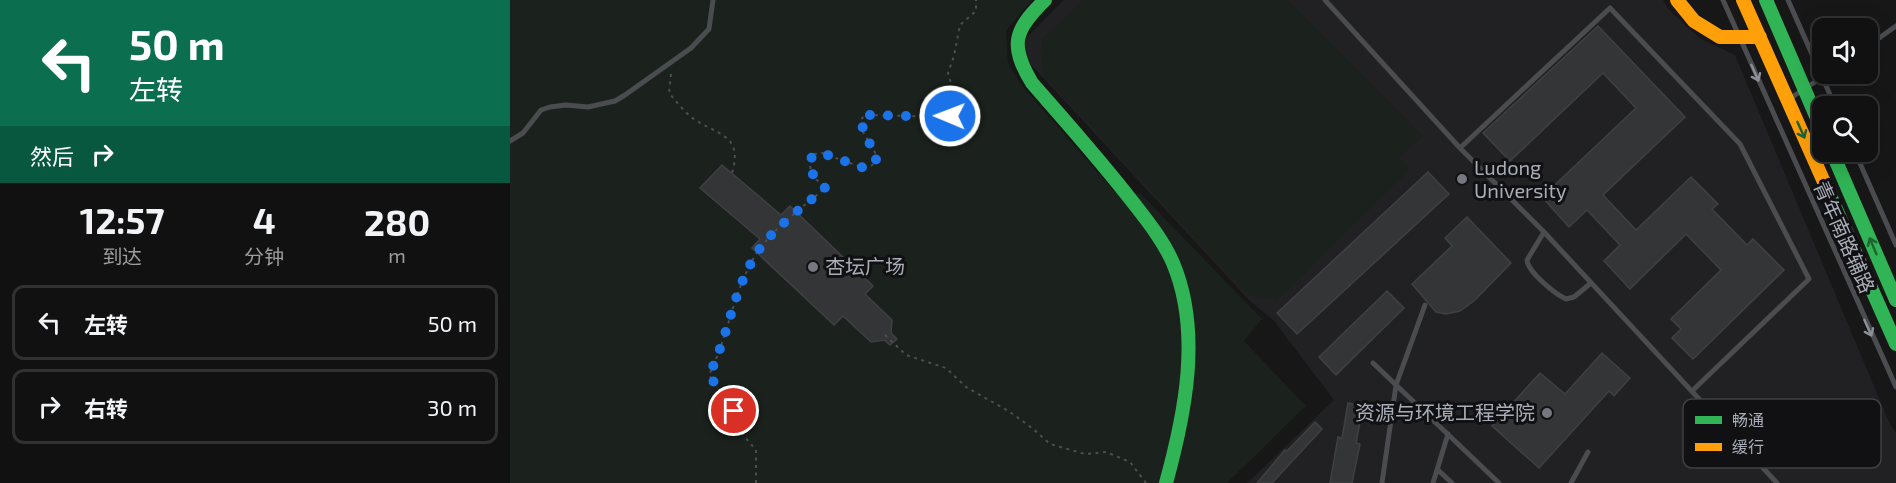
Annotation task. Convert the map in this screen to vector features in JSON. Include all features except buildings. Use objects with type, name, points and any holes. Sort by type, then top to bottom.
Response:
[{"type":"main road","points":[[1045,0],[1019,28],[1016,47],[1021,66],[1032,82],[1123,188],[1149,224],[1173,263],[1184,301],[1188,345],[1185,387],[1175,454],[1166,483]]},
{"type":"main road","points":[[1677,0],[1694,21],[1720,37],[1760,37]]},
{"type":"main road","points":[[1743,0],[1896,344]]},
{"type":"main road","points":[[1766,0],[1812,106]]},
{"type":"main road","points":[[1836,162],[1896,300]]},
{"type":"lane","points":[[510,141],[523,133],[541,110],[566,105],[588,107],[615,102],[691,48],[708,29],[713,0]]},
{"type":"lane","points":[[1325,0],[1460,148],[1544,232],[1699,399]]},
{"type":"lane","name":"青年南路辅路","points":[[1723,0],[1896,387]]},
{"type":"lane","points":[[1788,0],[1812,49]]},
{"type":"lane","points":[[1460,148],[1610,8],[1700,102],[1740,144],[1809,279],[1692,391]]},
{"type":"lane","points":[[1878,39],[1896,26]]},
{"type":"lane","points":[[1788,100],[1812,84]]},
{"type":"lane","points":[[1859,162],[1896,245]]},
{"type":"lane","points":[[1544,232],[1527,260],[1529,269],[1566,299],[1574,297],[1591,283]]},
{"type":"lane","points":[[1382,483],[1396,385],[1425,305]]},
{"type":"lane","points":[[1373,363],[1499,483]]},
{"type":"lane","points":[[1433,483],[1448,434]]},
{"type":"lane","points":[[1571,483],[1588,452]]},
{"type":"lane","points":[[1763,468],[1777,483]]},
{"type":"lane","points":[[1438,470],[1452,483]]},
{"type":"path","points":[[756,483],[756,450],[732,422],[734,411],[709,375],[718,357],[736,295],[751,261],[764,243],[825,188],[814,178],[809,169],[810,160],[815,154],[822,153],[864,168],[876,162],[877,156],[863,132],[862,118],[867,115],[950,116],[957,104],[948,73],[960,26],[976,11],[976,0]]},
{"type":"path","points":[[673,61],[669,93],[692,118],[718,131],[731,142],[737,158],[732,173]]},
{"type":"path","points":[[885,335],[906,355],[946,368],[966,387],[1010,412],[1050,444],[1085,454],[1106,452],[1130,462],[1146,483]]},
{"type":"shaded area","points":[[510,0],[1032,0],[1006,31],[1008,63],[1020,83],[1114,191],[1141,194],[1262,319],[1244,341],[1306,406],[1227,483],[510,483]]},
{"type":"shaded area","name":"Ludong University","points":[[1064,0],[1663,0],[1670,11],[1701,39],[1735,55],[1879,399],[1683,399],[1683,468],[1881,468],[1881,403],[1896,433],[1896,483],[1247,483],[1334,400],[1274,321],[1249,300],[1025,58],[1026,38]]},
{"type":"shaded area","points":[[1084,0],[1288,0],[1423,136],[1398,158],[1410,169],[1277,300],[1249,296],[1043,74],[1041,40]]},
{"type":"traffic: fast","points":[[1045,0],[1027,20],[1018,38],[1020,58],[1025,70],[1032,83],[1098,158],[1151,226],[1173,263],[1182,289],[1187,317],[1188,373],[1179,429],[1166,483]]},
{"type":"traffic: fast","points":[[1766,0],[1812,107]]},
{"type":"traffic: fast","points":[[1836,162],[1896,300]]},
{"type":"traffic: fast","points":[[1824,182],[1896,344]]},
{"type":"traffic: slow","points":[[1677,0],[1694,21],[1720,37],[1760,37]]},
{"type":"traffic: slow","points":[[1743,0],[1824,182]]},
{"type":"place","name":"Ludong University","points":[[1462,179]]},
{"type":"place","name":"杏坛广场","points":[[813,267]]},
{"type":"place","name":"资源与环境工程学院","points":[[1547,413]]},
{"type":"route","points":[[734,411],[709,375],[718,357],[736,295],[751,261],[764,243],[825,188],[814,178],[809,169],[810,160],[815,154],[822,153],[864,168],[870,167],[876,162],[877,156],[863,132],[862,118],[867,115],[950,116]]}]
